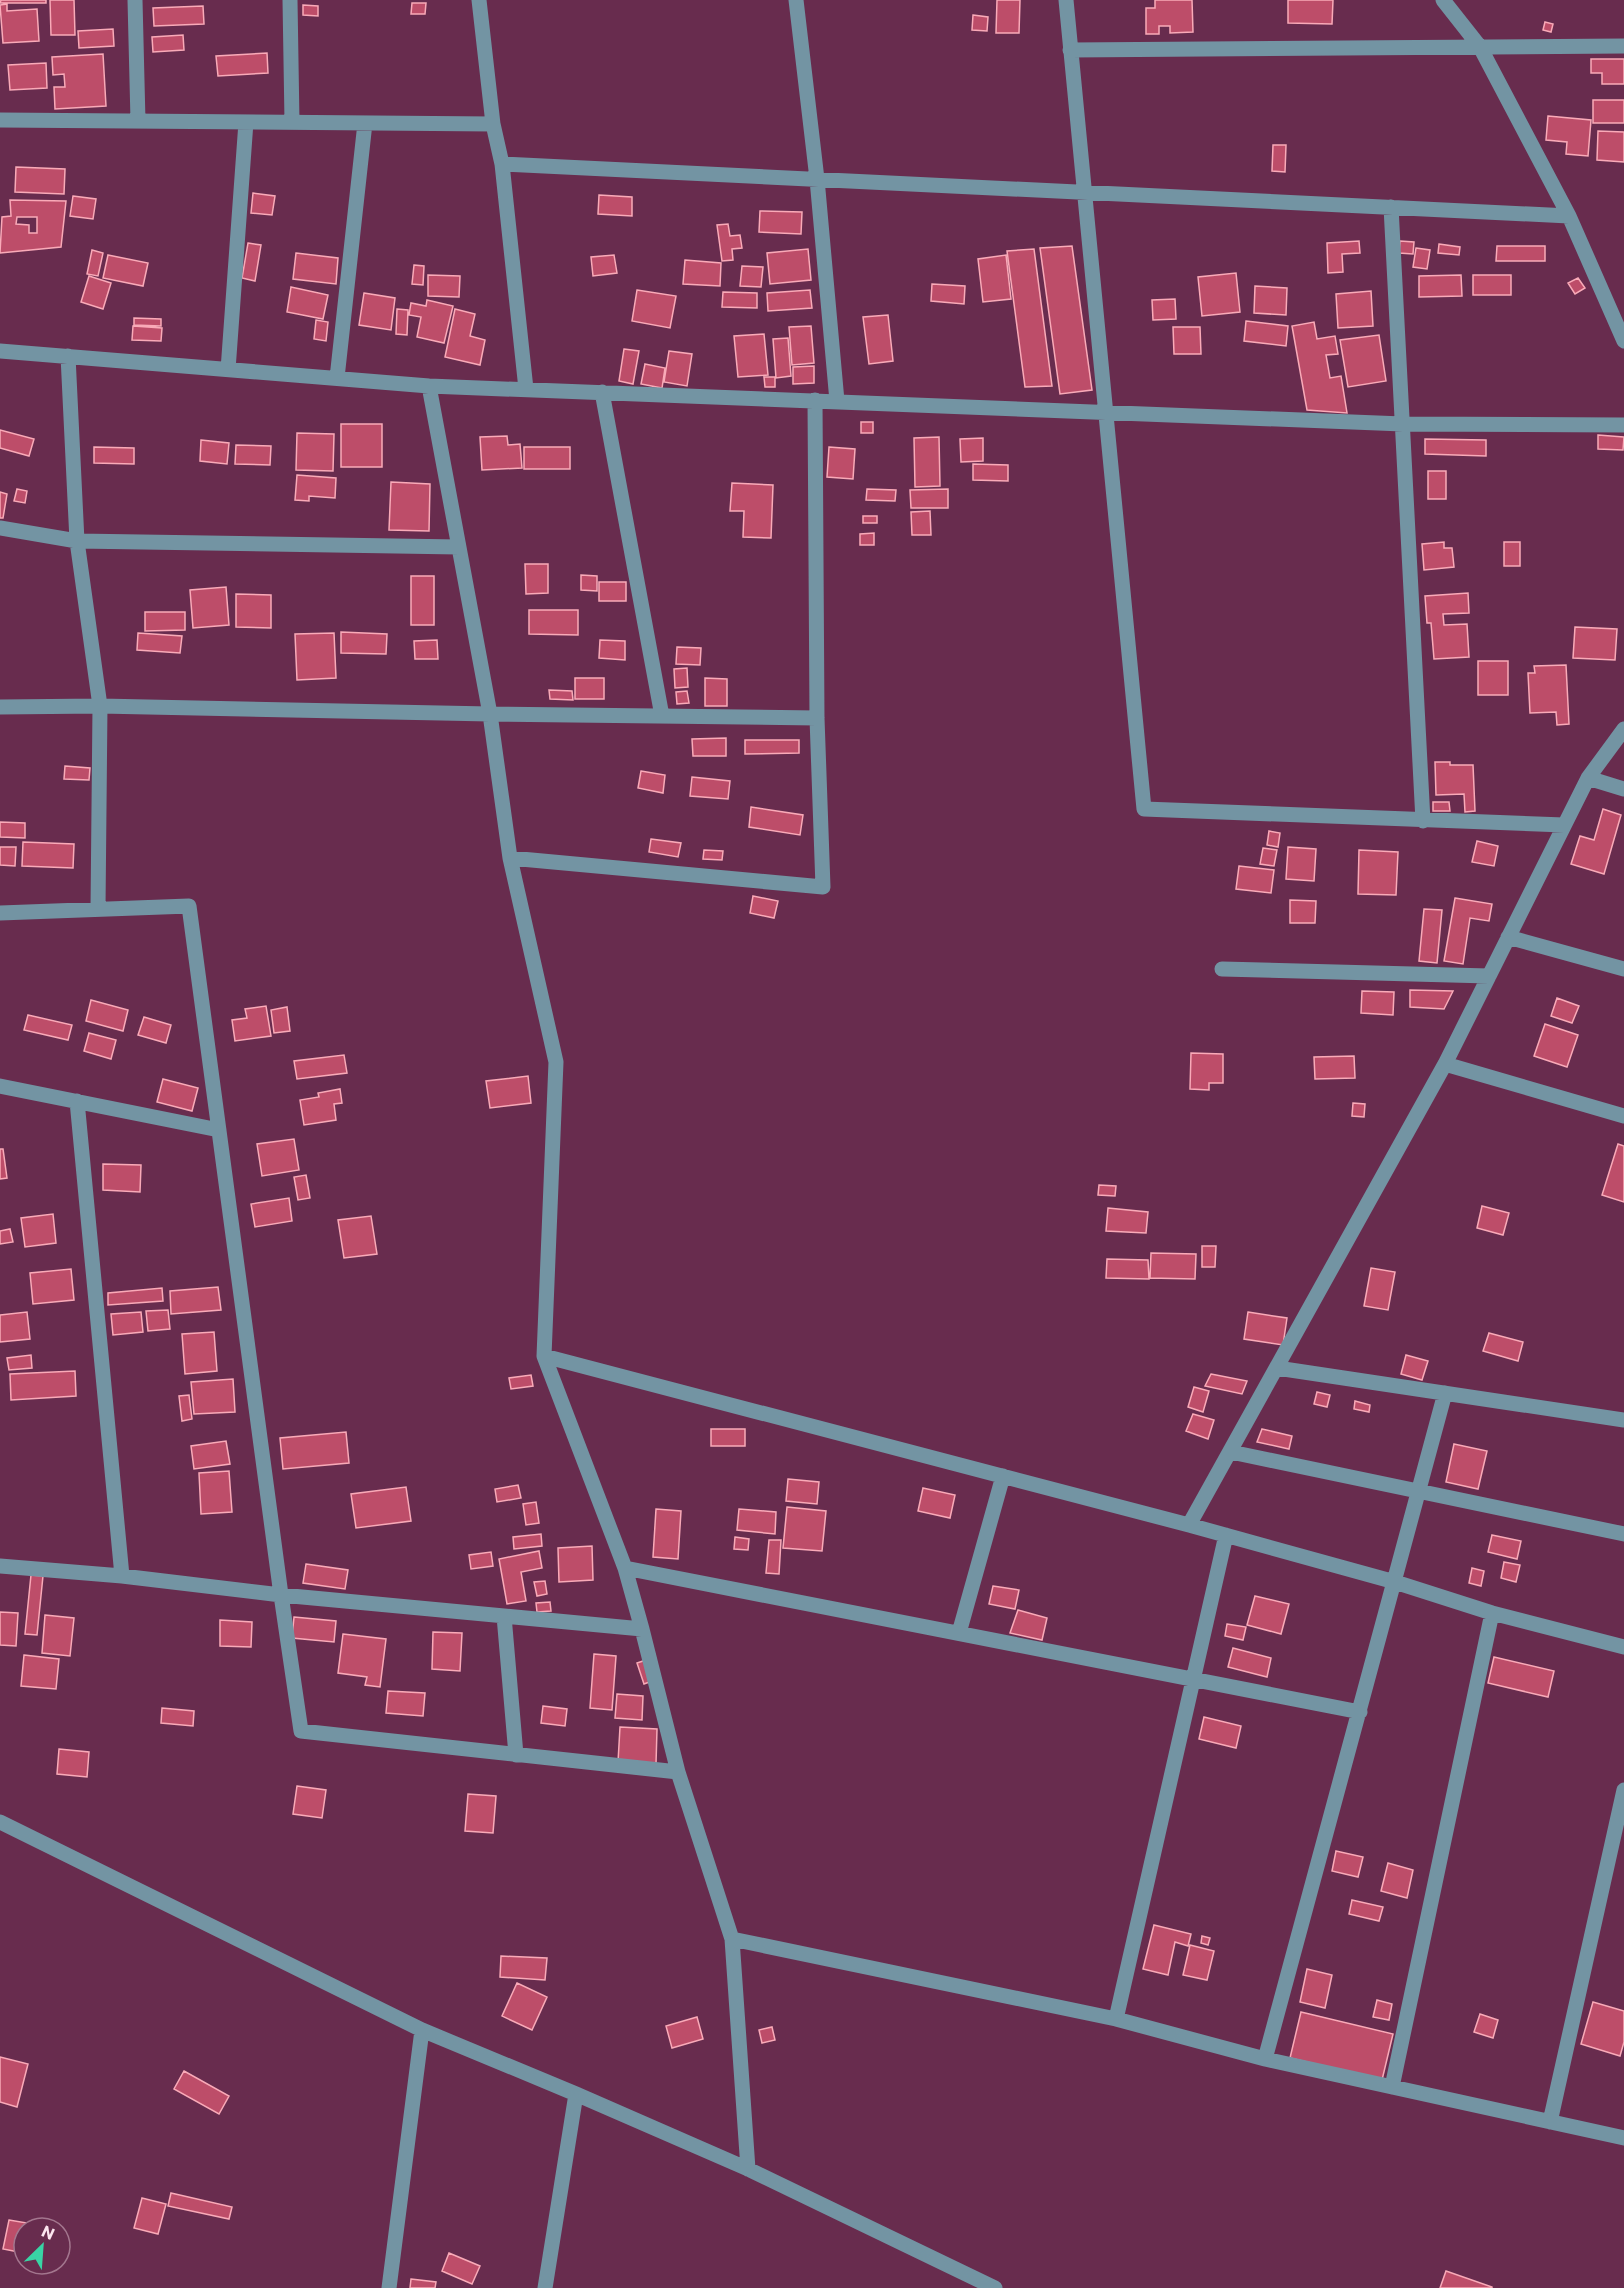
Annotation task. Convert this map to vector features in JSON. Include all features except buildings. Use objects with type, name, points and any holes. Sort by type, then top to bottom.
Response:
[{"type":"street","points":[[135,0],[138,121]]},
{"type":"street","points":[[290,0],[292,122]]},
{"type":"street","points":[[479,0],[493,124],[502,164],[526,389]]},
{"type":"street","points":[[796,0],[817,179],[837,401]]},
{"type":"street","points":[[1066,0],[1144,809],[1564,825]]},
{"type":"street","points":[[1443,0],[1480,47],[1569,216],[1624,341]]},
{"type":"street","points":[[1070,50],[1624,46]]},
{"type":"street","points":[[0,120],[493,124]]},
{"type":"street","points":[[228,370],[246,122]]},
{"type":"street","points":[[337,378],[365,123]]},
{"type":"street","points":[[502,164],[1569,216]]},
{"type":"street","points":[[1391,207],[1423,820]]},
{"type":"street","points":[[0,351],[429,386],[1403,424],[1624,425]]},
{"type":"street","points":[[68,356],[77,542],[100,706],[99,909]]},
{"type":"street","points":[[429,386],[490,714],[510,858],[556,1062],[544,1356],[624,1568],[678,1772],[732,1939],[748,2169]]},
{"type":"street","points":[[602,392],[662,716]]},
{"type":"street","points":[[510,858],[823,886],[817,718],[815,400]]},
{"type":"street","points":[[0,528],[77,542],[459,547]]},
{"type":"street","points":[[0,707],[100,706],[817,718]]},
{"type":"street","points":[[1189,1525],[1445,1064],[1588,778],[1624,729]]},
{"type":"street","points":[[1588,778],[1624,789]]},
{"type":"street","points":[[0,913],[189,906],[301,1731],[678,1772]]},
{"type":"street","points":[[1508,937],[1624,969]]},
{"type":"street","points":[[1222,969],[1489,976]]},
{"type":"street","points":[[1445,1064],[1624,1116]]},
{"type":"street","points":[[0,1086],[219,1130]]},
{"type":"street","points":[[77,1101],[122,1576]]},
{"type":"street","points":[[544,1356],[1189,1525],[1395,1582],[1492,1613],[1624,1647]]},
{"type":"street","points":[[1277,1368],[1624,1420]]},
{"type":"street","points":[[1265,2059],[1445,1393]]},
{"type":"street","points":[[1231,1452],[1624,1534]]},
{"type":"street","points":[[958,1633],[1003,1476]]},
{"type":"street","points":[[1116,2019],[1226,1535]]},
{"type":"street","points":[[0,1566],[122,1576],[281,1595],[642,1629]]},
{"type":"street","points":[[624,1568],[1360,1712]]},
{"type":"street","points":[[1392,2087],[1492,1613]]},
{"type":"street","points":[[504,1616],[516,1755]]},
{"type":"street","points":[[1550,2122],[1624,1790]]},
{"type":"street","points":[[0,1822],[422,2030],[748,2169],[995,2288]]},
{"type":"street","points":[[732,1939],[1116,2019],[1265,2059],[1624,2138]]},
{"type":"street","points":[[389,2288],[422,2030]]},
{"type":"street","points":[[545,2288],[576,2094]]}]
